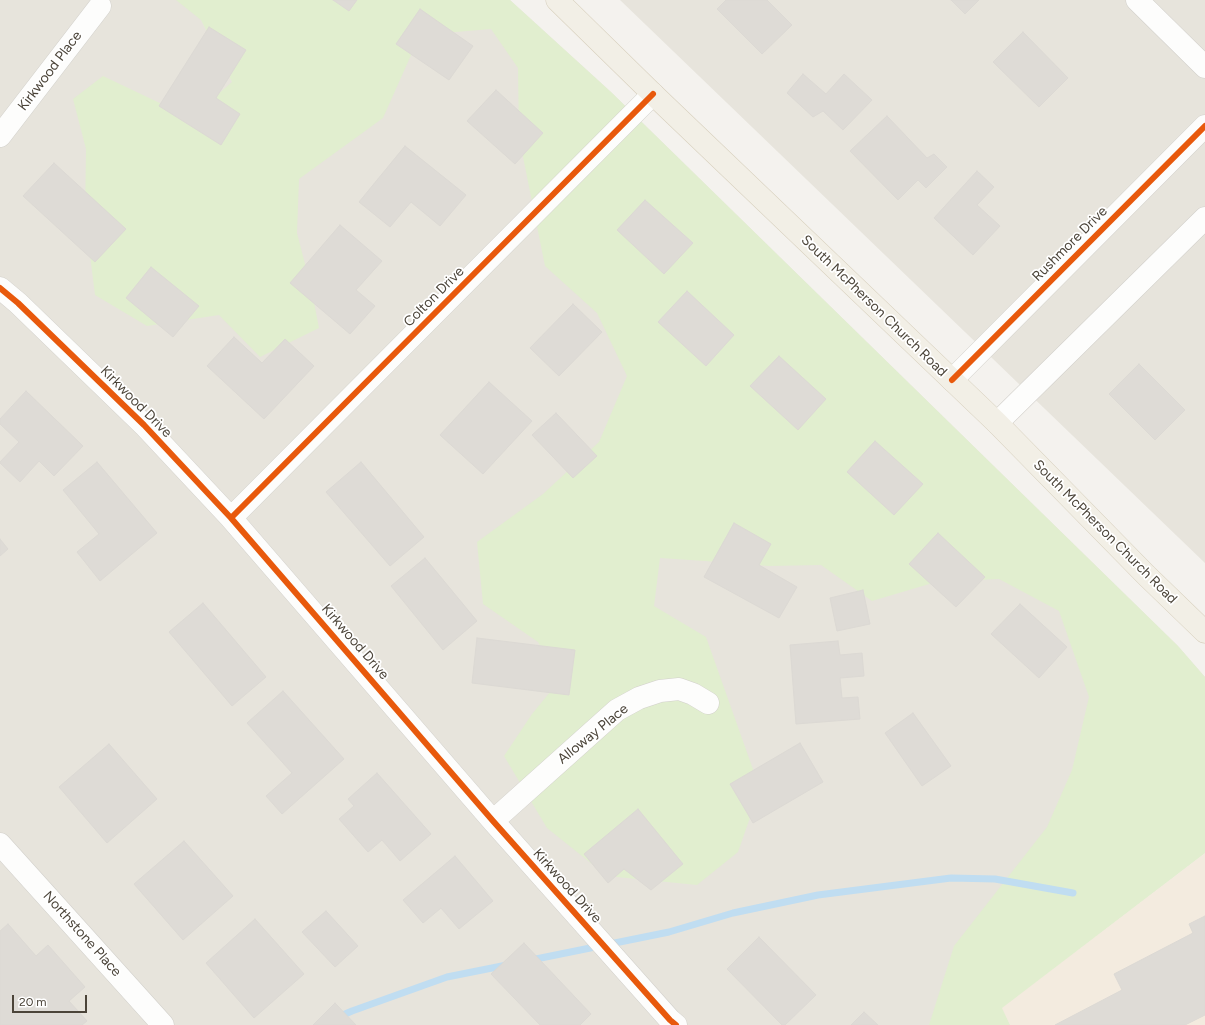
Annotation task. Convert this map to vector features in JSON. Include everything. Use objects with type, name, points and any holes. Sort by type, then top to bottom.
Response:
[{"type":"main road","name":"South McPherson Church Road","points":[[557,0],[653,94],[997,423],[1146,575],[1205,632]]},
{"type":"street","points":[[1137,0],[1205,67]]},
{"type":"street","name":"Kirkwood Place","points":[[0,136],[100,6]]},
{"type":"street","name":"Colton Drive","points":[[231,518],[653,94]]},
{"type":"street","name":"Rushmore Drive","points":[[952,380],[1205,126]]},
{"type":"street","points":[[997,423],[1205,218]]},
{"type":"street","name":"Kirkwood Drive","points":[[0,288],[144,425],[231,518],[493,820],[676,1025]]},
{"type":"street","name":"Alloway Place","points":[[493,820],[617,710],[639,698],[660,691],[679,689],[693,694],[708,703]]},
{"type":"street","name":"Northstone Place","points":[[0,844],[163,1025]]},
{"type":"shaded area","points":[[0,0],[510,0],[611,92],[1178,646],[1205,677],[1205,853],[1002,1008],[1010,1025],[0,1025]]},
{"type":"shaded area","points":[[620,0],[1205,0],[1205,563]]},
{"type":"shaded area","points":[[1205,853],[1205,1025],[1010,1025],[1001,1008]]},
{"type":"green space","points":[[176,0],[510,0],[611,92],[1178,646],[1205,677],[1205,853],[1002,1008],[1010,1025],[929,1025],[954,946],[1047,827],[1072,770],[1089,697],[1059,611],[999,579],[936,582],[872,601],[821,565],[769,566],[660,558],[654,606],[706,637],[760,789],[738,852],[697,885],[607,876],[547,828],[504,756],[532,714],[560,680],[538,642],[483,604],[477,542],[543,494],[599,442],[627,376],[597,313],[545,266],[519,137],[518,68],[491,29],[420,35],[383,118],[299,179],[297,233],[311,287],[319,328],[260,357],[219,315],[147,326],[95,295],[85,215],[86,149],[73,99],[103,76],[166,106],[209,102],[232,82],[201,20]]},
{"type":"building","points":[[333,0],[357,0],[349,11]]},
{"type":"building","points":[[726,0],[767,0],[792,25],[762,54],[717,9]]},
{"type":"building","points":[[951,0],[979,0],[965,14]]},
{"type":"building","points":[[420,9],[473,46],[449,80],[396,44]]},
{"type":"building","points":[[209,27],[246,50],[216,98],[240,114],[221,145],[159,106]]},
{"type":"building","points":[[1023,32],[1068,78],[1039,107],[993,62]]},
{"type":"building","points":[[803,74],[826,94],[844,74],[872,100],[843,130],[823,111],[813,117],[787,93]]},
{"type":"building","points":[[496,90],[543,133],[515,164],[467,121]]},
{"type":"building","points":[[887,116],[927,158],[934,154],[947,167],[926,188],[918,180],[898,200],[850,151]]},
{"type":"building","points":[[405,146],[466,195],[440,226],[411,202],[390,227],[359,202]]},
{"type":"building","points":[[54,163],[126,229],[95,262],[23,196]]},
{"type":"building","points":[[977,171],[994,187],[977,205],[1000,226],[973,255],[934,218]]},
{"type":"building","points":[[645,200],[693,243],[664,274],[617,230]]},
{"type":"building","points":[[340,225],[382,261],[356,290],[375,306],[350,334],[290,283]]},
{"type":"building","points":[[151,267],[199,306],[173,337],[126,298]]},
{"type":"building","points":[[687,291],[734,335],[706,366],[658,322]]},
{"type":"building","points":[[573,304],[602,332],[559,376],[530,348]]},
{"type":"building","points":[[234,337],[262,363],[285,339],[314,366],[264,419],[207,366]]},
{"type":"building","points":[[779,356],[826,399],[798,430],[750,386]]},
{"type":"building","points":[[1139,364],[1185,410],[1155,440],[1109,394]]},
{"type":"building","points":[[489,382],[532,421],[483,474],[440,435]]},
{"type":"building","points":[[26,391],[83,446],[54,476],[39,461],[20,482],[0,463],[19,442],[0,424],[0,419]]},
{"type":"building","points":[[556,413],[597,456],[573,478],[532,435]]},
{"type":"building","points":[[875,441],[923,484],[894,515],[847,472]]},
{"type":"building","points":[[97,462],[157,533],[100,581],[77,552],[99,534],[63,490]]},
{"type":"building","points":[[361,462],[424,537],[390,566],[326,492]]},
{"type":"building","points":[[734,523],[771,544],[759,565],[797,587],[779,618],[704,577]]},
{"type":"building","points":[[938,533],[985,577],[956,607],[909,564]]},
{"type":"building","points":[[0,539],[8,549],[0,556]]},
{"type":"building","points":[[425,558],[477,621],[443,650],[391,586]]},
{"type":"building","points":[[863,590],[870,624],[837,631],[830,598]]},
{"type":"building","points":[[203,603],[266,677],[232,706],[169,632]]},
{"type":"building","points":[[1020,604],[1067,647],[1039,678],[991,634]]},
{"type":"building","points":[[477,638],[575,650],[569,695],[472,683]]},
{"type":"building","points":[[838,641],[840,655],[862,653],[864,676],[840,678],[842,698],[858,697],[860,719],[796,724],[790,645]]},
{"type":"building","points":[[283,691],[344,759],[282,814],[266,796],[292,773],[247,723]]},
{"type":"building","points":[[913,713],[951,766],[922,786],[885,733]]},
{"type":"building","points":[[800,743],[823,782],[753,823],[730,784]]},
{"type":"building","points":[[109,744],[157,799],[107,843],[59,787]]},
{"type":"building","points":[[377,773],[431,834],[400,861],[382,840],[368,852],[339,819],[354,806],[348,799]]},
{"type":"building","points":[[638,809],[683,864],[651,890],[624,869],[608,883],[584,854]]},
{"type":"building","points":[[184,841],[233,896],[183,940],[134,884]]},
{"type":"building","points":[[455,856],[493,901],[459,929],[441,908],[423,923],[403,900]]},
{"type":"building","points":[[326,911],[358,946],[335,967],[302,932]]},
{"type":"building","points":[[1205,916],[1205,1015],[1185,1025],[1055,1025],[1122,990],[1114,974],[1193,933],[1189,924]]},
{"type":"building","points":[[255,919],[304,974],[254,1018],[206,963]]},
{"type":"building","points":[[8,924],[36,956],[48,945],[85,987],[69,1001],[87,1021],[82,1025],[0,1025],[0,931]]},
{"type":"building","points":[[759,937],[816,995],[785,1025],[782,1025],[727,969]]},
{"type":"building","points":[[524,943],[591,1014],[580,1025],[540,1025],[491,974]]},
{"type":"building","points":[[335,1003],[356,1025],[313,1025]]},
{"type":"building","points":[[864,1012],[878,1025],[851,1025]]},
{"type":"waterway","points":[[531,960],[669,932],[733,913],[818,895],[951,878],[995,879],[1073,893]]},
{"type":"waterway","points":[[320,1025],[352,1011],[447,977],[507,965]]},
{"type":"cycle path","points":[[231,518],[653,94]]},
{"type":"cycle path","points":[[952,380],[1205,126]]},
{"type":"cycle path","points":[[0,288],[18,303],[144,425],[231,518],[493,821],[676,1025]]}]
